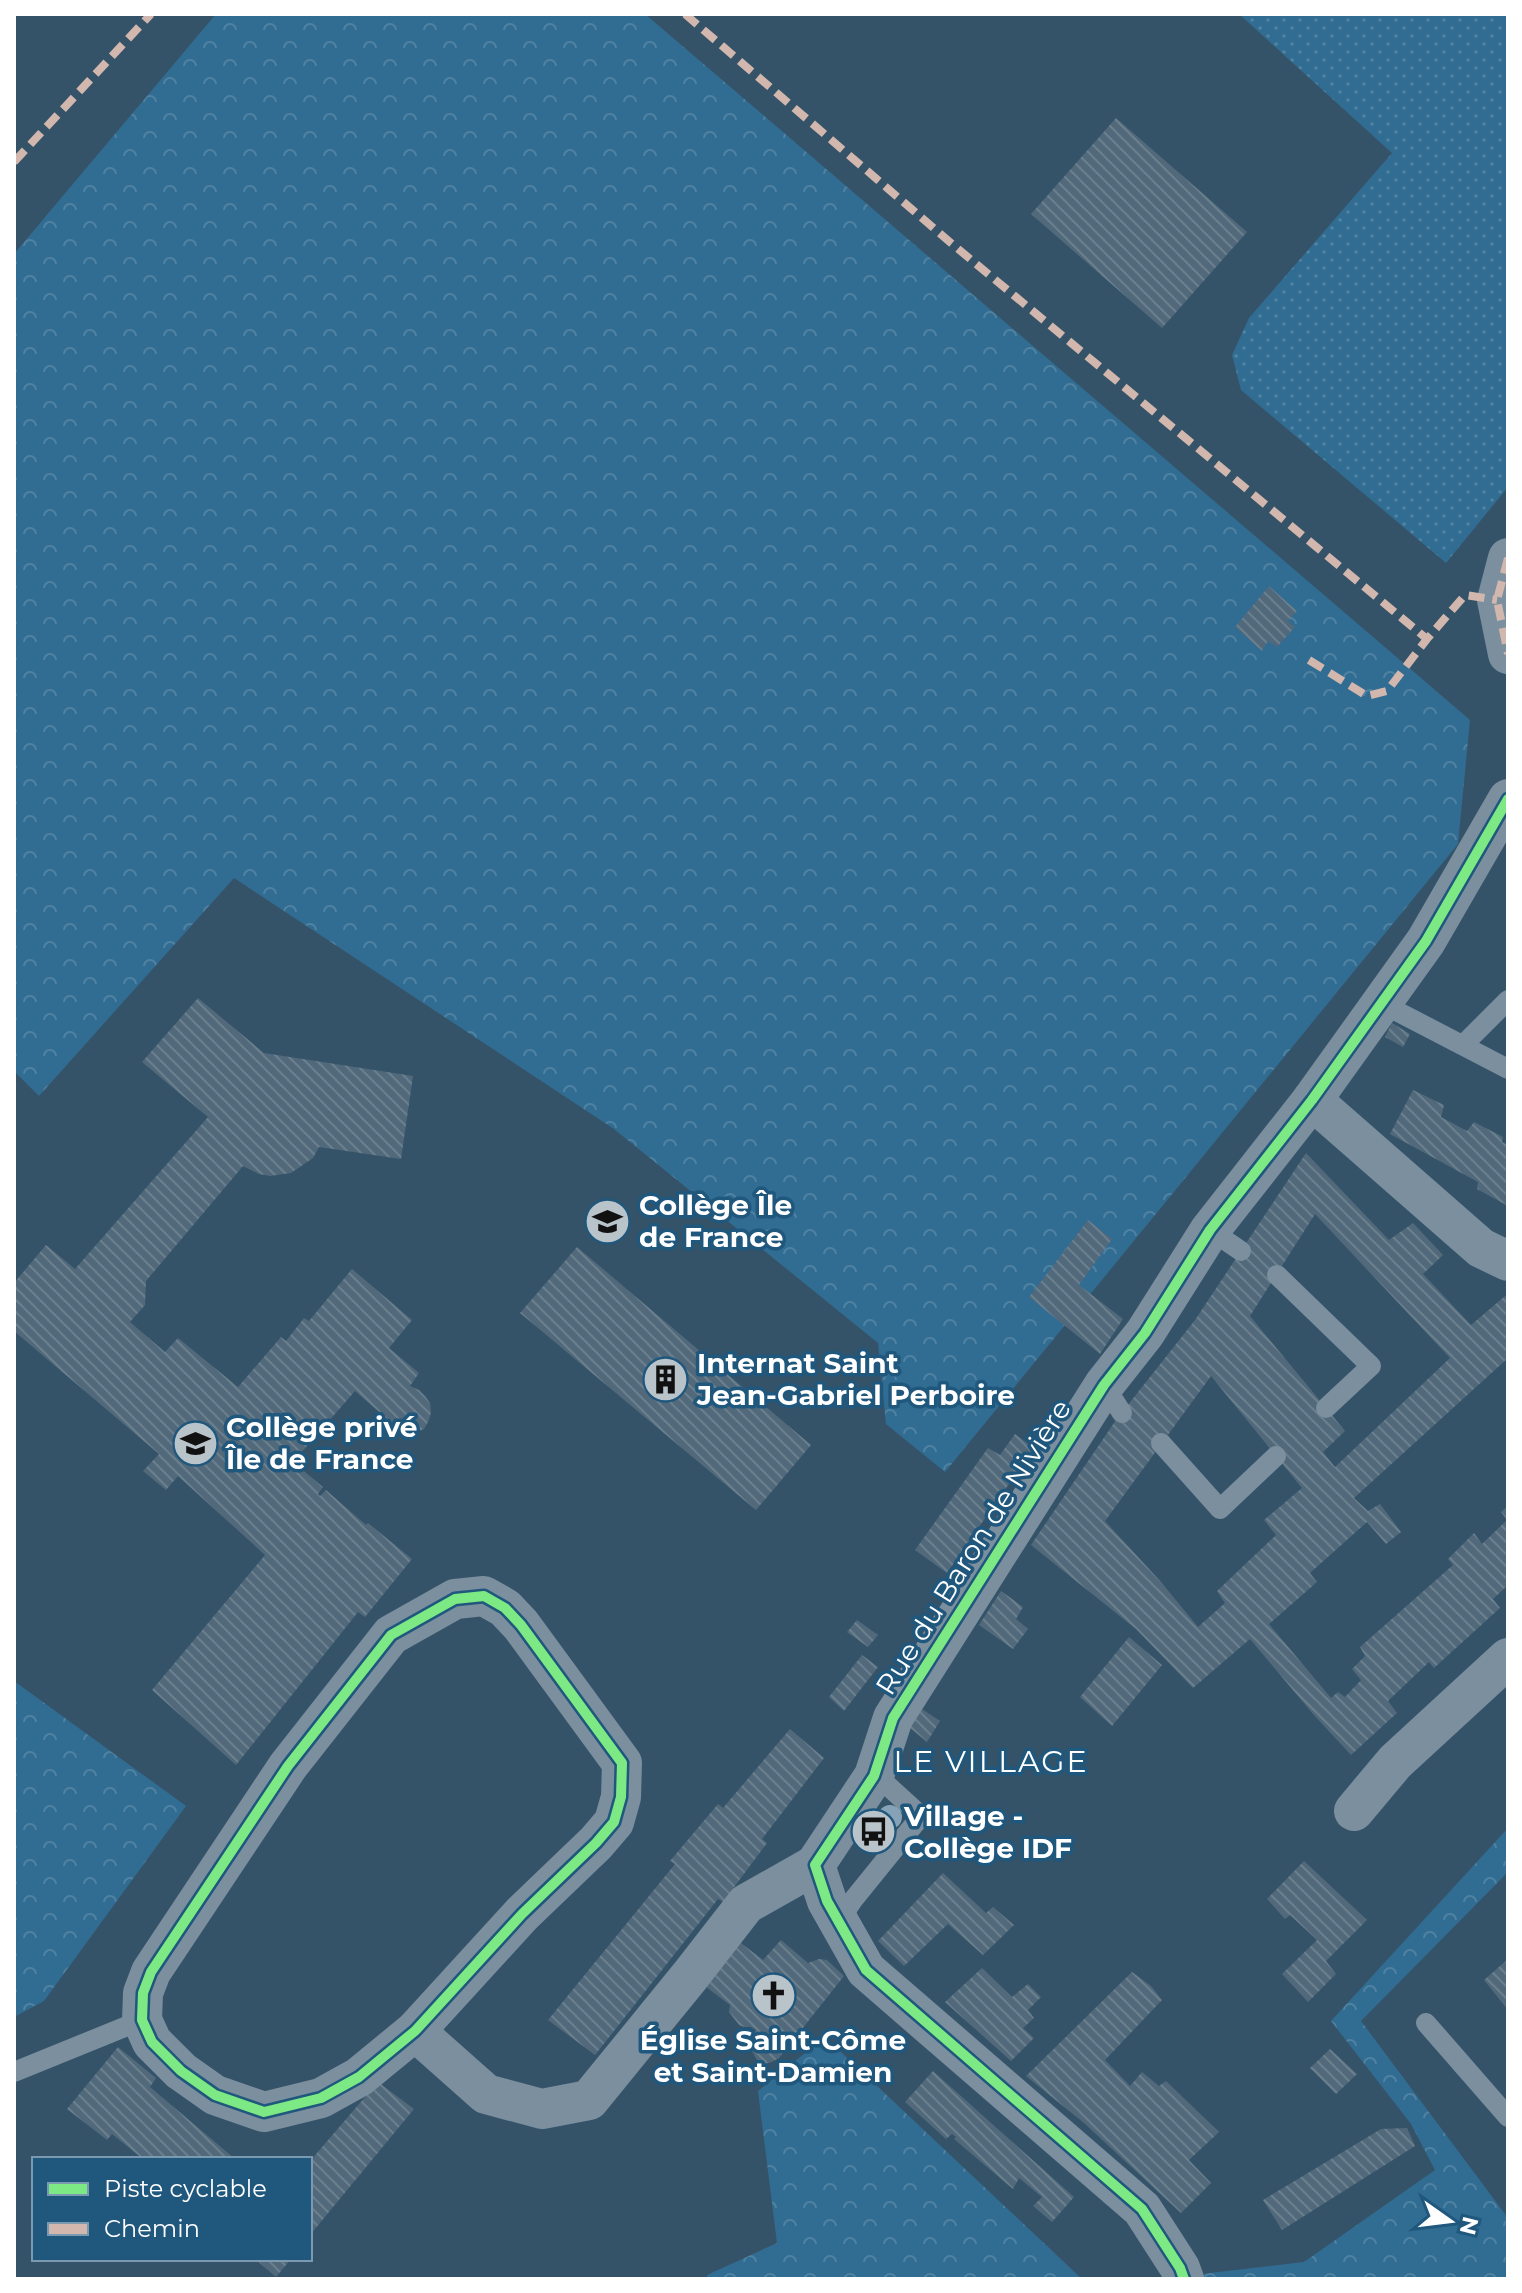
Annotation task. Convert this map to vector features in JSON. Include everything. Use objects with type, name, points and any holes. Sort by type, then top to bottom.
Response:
[{"type":"street","points":[[1508,558],[1497,600],[1508,654]]},
{"type":"street","name":"Rue du Baron de Nivière","points":[[815,1865],[874,1776],[893,1718],[1113,1399],[1145,1333],[1225,1240],[1312,1100],[1426,941],[1508,799]]},
{"type":"street","points":[[1312,1100],[1481,1248],[1508,1261]]},
{"type":"street","points":[[484,1596],[505,1608],[521,1625],[622,1763],[621,1797],[614,1822],[596,1843],[522,1914],[415,2031],[359,2077],[321,2098],[264,2112],[215,2095],[181,2071],[152,2042],[142,2020],[143,1993],[151,1972],[172,1938],[288,1766],[391,1635],[455,1599],[484,1596]]},
{"type":"street","points":[[1354,1811],[1395,1762],[1508,1658]]},
{"type":"street","points":[[415,2031],[486,2094],[542,2109],[589,2100],[746,1904],[815,1865],[827,1901],[866,1970],[1142,2209],[1184,2279]]},
{"type":"lane","points":[[1463,1045],[1508,1000]]},
{"type":"lane","points":[[1381,1003],[1508,1069]]},
{"type":"lane","points":[[1277,1275],[1371,1366],[1326,1408]]},
{"type":"lane","points":[[1161,1443],[1220,1509],[1276,1456]]},
{"type":"lane","points":[[839,1921],[921,1816],[874,1776]]},
{"type":"lane","points":[[14,2072],[142,2020]]},
{"type":"lane","points":[[1426,2023],[1508,2117]]},
{"type":"green space","points":[[216,14],[645,14],[1470,720],[1458,844],[945,1472],[886,1424],[878,1343],[614,1129],[234,878],[39,1096],[14,1071],[14,254]]},
{"type":"green space","points":[[1239,14],[1508,14],[1508,487],[1446,563],[1241,390],[1232,355],[1249,318],[1392,153]]},
{"type":"green space","points":[[14,1681],[186,1806],[44,2001],[14,2017]]},
{"type":"green space","points":[[1508,1828],[1508,1872],[1361,2021],[1508,2218],[1508,2279],[1159,2279],[1304,2262],[1435,2170],[1411,2124],[1331,2021]]},
{"type":"green space","points":[[825,2037],[1082,2279],[708,2279],[707,2275],[777,2243],[758,2091]]},
{"type":"building","points":[[1116,118],[1247,232],[1162,328],[1031,214]]},
{"type":"building","points":[[1269,586],[1297,611],[1288,621],[1295,627],[1277,647],[1268,641],[1262,651],[1235,627]]},
{"type":"building","points":[[198,998],[264,1053],[413,1076],[401,1159],[319,1147],[313,1158],[291,1173],[270,1176],[243,1166],[146,1281],[145,1305],[130,1322],[165,1352],[178,1338],[238,1387],[281,1337],[286,1341],[304,1318],[309,1321],[352,1269],[412,1320],[389,1348],[419,1373],[410,1386],[425,1396],[431,1412],[424,1429],[415,1433],[400,1433],[355,1391],[293,1462],[323,1487],[318,1494],[320,1496],[326,1490],[412,1559],[365,1617],[358,1612],[236,1765],[152,1690],[265,1555],[178,1476],[166,1490],[143,1471],[159,1454],[14,1331],[14,1283],[46,1245],[75,1269],[208,1117],[142,1062]]},
{"type":"building","points":[[1392,1023],[1410,1034],[1403,1047],[1385,1037]]},
{"type":"building","points":[[1413,1090],[1444,1105],[1441,1117],[1467,1131],[1474,1122],[1503,1137],[1502,1142],[1508,1145],[1508,1206],[1477,1189],[1478,1182],[1390,1134]]},
{"type":"building","points":[[1306,1153],[1389,1240],[1413,1223],[1443,1255],[1423,1274],[1471,1325],[1505,1296],[1508,1298],[1508,1358],[1354,1498],[1368,1511],[1380,1504],[1401,1532],[1386,1544],[1367,1522],[1310,1573],[1317,1582],[1269,1624],[1331,1698],[1338,1692],[1345,1697],[1361,1680],[1352,1669],[1365,1656],[1360,1647],[1453,1565],[1448,1559],[1474,1533],[1482,1544],[1507,1520],[1501,1512],[1508,1506],[1508,1585],[1493,1599],[1500,1608],[1434,1668],[1429,1662],[1388,1701],[1397,1713],[1351,1755],[1250,1639],[1193,1688],[1136,1629],[1031,1545],[1116,1420],[1195,1320]],"holes":[[[1315,1214],[1450,1358],[1335,1467],[1323,1452],[1345,1431],[1250,1316]],[[1211,1376],[1302,1488],[1264,1520],[1276,1535],[1217,1591],[1225,1603],[1198,1627],[1105,1521]]]},
{"type":"building","points":[[1088,1220],[1112,1239],[1079,1285],[1123,1319],[1100,1354],[1029,1297]]},
{"type":"building","name":"Internat Saint Jean-Gabriel Perboire","points":[[577,1247],[811,1445],[756,1510],[520,1313]]},
{"type":"building","points":[[1015,1434],[1034,1448],[947,1573],[915,1550],[988,1448],[1000,1455]]},
{"type":"building","points":[[1001,1591],[1023,1607],[1016,1619],[1028,1629],[1013,1649],[979,1625]]},
{"type":"building","points":[[857,1620],[878,1635],[868,1647],[847,1632]]},
{"type":"building","points":[[1129,1637],[1162,1665],[1112,1726],[1080,1697]]},
{"type":"building","points":[[862,1655],[878,1667],[844,1711],[829,1697]]},
{"type":"building","points":[[922,1709],[940,1721],[927,1742],[909,1727]]},
{"type":"building","points":[[790,1729],[824,1758],[762,1839],[767,1843],[723,1902],[718,1899],[595,2055],[548,2020],[675,1864],[670,1861],[718,1804],[723,1808]]},
{"type":"building","points":[[1304,1861],[1367,1920],[1326,1961],[1336,1974],[1308,2002],[1282,1974],[1317,1940],[1290,1915],[1285,1919],[1267,1899]]},
{"type":"building","points":[[943,1873],[986,1913],[993,1907],[1014,1925],[983,1955],[948,1924],[904,1966],[878,1941]]},
{"type":"building","name":"Église Saint-Côme et Saint-Damien","points":[[737,1940],[763,1960],[781,1940],[808,1963],[827,1960],[844,1976],[779,2058],[772,2062],[764,2064],[757,2060],[750,2038],[756,2030],[739,2025],[729,2012],[730,2005],[702,1984]]},
{"type":"building","points":[[1508,1959],[1508,2010],[1484,1980]]},
{"type":"building","points":[[982,1968],[1012,1997],[1028,1984],[1041,1997],[1028,2010],[1034,2018],[1023,2028],[1034,2038],[1011,2061],[945,2002]]},
{"type":"building","points":[[1132,1972],[1151,1986],[1162,2000],[1105,2060],[1130,2086],[1142,2072],[1159,2086],[1166,2081],[1219,2132],[1189,2160],[1211,2183],[1181,2213],[1084,2123],[1026,2076]]},
{"type":"building","points":[[118,2047],[156,2078],[150,2087],[233,2157],[141,2157],[112,2134],[107,2140],[67,2109]]},
{"type":"building","points":[[1330,2049],[1357,2074],[1336,2094],[1310,2068]]},
{"type":"building","points":[[933,2071],[1074,2197],[1052,2222],[1033,2206],[1042,2197],[1019,2178],[1013,2189],[954,2139],[956,2137],[952,2134],[946,2139],[905,2102]]},
{"type":"building","points":[[378,2082],[414,2109],[312,2233],[312,2159]]},
{"type":"building","points":[[1407,2128],[1415,2146],[1282,2230],[1263,2200],[1381,2129]]},
{"type":"building","points":[[257,2261],[289,2261],[276,2277]]},
{"type":"marked path","points":[[14,162],[151,14]]},
{"type":"marked path","points":[[685,14],[951,243],[1427,639],[1465,595],[1497,600]]},
{"type":"marked path","points":[[1508,558],[1497,600],[1508,654]]},
{"type":"marked path","points":[[1309,660],[1367,696],[1387,691],[1427,639]]},
{"type":"cycle path","points":[[1184,2279],[1142,2209],[866,1970],[827,1901],[815,1865],[874,1776],[893,1718],[1104,1385],[1145,1333],[1210,1230],[1312,1100],[1426,941],[1508,799]]},
{"type":"cycle path","points":[[484,1596],[505,1608],[521,1625],[622,1763],[621,1797],[614,1822],[522,1914],[415,2031],[359,2077],[321,2098],[264,2112],[215,2095],[181,2071],[152,2042],[142,2020],[143,1993],[151,1972],[288,1766],[391,1635],[455,1599],[484,1596]]},
{"type":"place","name":"Collège Île de France","points":[[608,1221]]},
{"type":"place","name":"Internat Saint Jean-Gabriel Perboire","points":[[666,1379]]},
{"type":"place","name":"Collège privé Île de France","points":[[195,1443]]},
{"type":"place","name":"Village - Collège IDF","points":[[873,1832]]},
{"type":"place","name":"Église Saint-Côme et Saint-Damien","points":[[773,1995]]},
{"type":"district","name":"LE VILLAGE","points":[[991,1761]]}]
